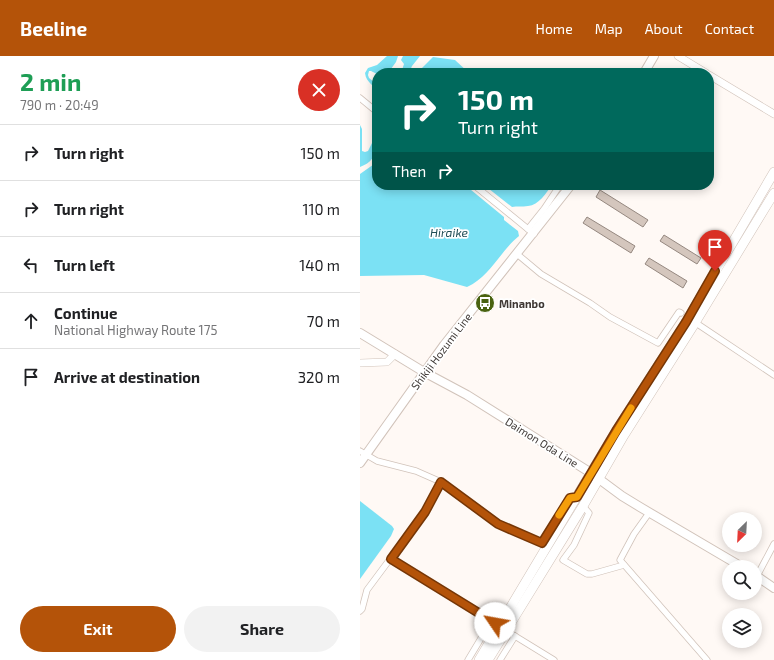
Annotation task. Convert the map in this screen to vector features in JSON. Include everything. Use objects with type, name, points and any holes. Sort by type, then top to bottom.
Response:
[{"type":"highway","points":[[479,660],[591,473],[686,322],[774,172]]},
{"type":"highway","points":[[488,660],[583,506],[624,435],[693,326],[774,193]]},
{"type":"main road","points":[[647,68],[654,56]]},
{"type":"main road","name":"Shikiji Hozumi Line","points":[[360,463],[363,453],[424,372],[486,291],[517,254],[531,231],[567,190]]},
{"type":"main road","name":"Daimon Oda Line","points":[[360,333],[424,372],[473,399],[599,478],[622,496],[649,513],[730,560]]},
{"type":"main road","points":[[762,580],[774,588]]},
{"type":"street","points":[[678,56],[698,68]]},
{"type":"street","points":[[714,78],[774,114]]},
{"type":"street","points":[[360,98],[372,108]]},
{"type":"street","points":[[480,190],[531,231],[557,190]]},
{"type":"street","points":[[517,254],[542,274],[610,317],[658,343],[679,312],[682,313]]},
{"type":"street","points":[[699,325],[774,375]]},
{"type":"street","points":[[360,363],[387,362],[395,354]]},
{"type":"street","points":[[363,453],[377,461],[416,471],[441,482],[498,524],[542,543],[570,498],[577,497]]},
{"type":"street","points":[[360,611],[362,609],[367,590],[425,512],[441,482]]},
{"type":"street","points":[[583,506],[589,512],[574,545],[564,560],[587,574],[608,571],[624,565]]},
{"type":"street","points":[[649,513],[634,534],[620,560],[707,660]]},
{"type":"street","points":[[762,565],[774,544]]},
{"type":"street","points":[[391,559],[493,622],[468,660]]},
{"type":"street","points":[[500,660],[513,634],[554,660]]},
{"type":"water","points":[[387,56],[398,56],[392,68],[372,68],[372,72],[369,71],[368,75],[372,80],[372,85],[367,79],[365,73],[368,68],[377,65]]},
{"type":"water","points":[[403,56],[420,56],[411,68],[403,68],[404,64],[401,60]]},
{"type":"water","points":[[433,57],[455,60],[464,68],[422,68]]},
{"type":"water","points":[[360,125],[362,129],[362,151],[368,151],[372,143],[372,158],[360,167]]},
{"type":"water","name":"Hiraike","points":[[372,166],[372,190],[471,190],[504,217],[504,220],[518,231],[519,236],[482,277],[467,287],[424,275],[360,276],[360,174]]},
{"type":"water","points":[[490,190],[548,190],[542,198],[532,205],[512,207]]},
{"type":"water","points":[[360,501],[394,529],[391,536],[360,579]]},
{"type":"building","points":[[600,190],[648,220],[643,227],[596,197]]},
{"type":"building","points":[[587,217],[635,246],[631,253],[583,223]]},
{"type":"building","points":[[664,235],[701,258],[697,264],[660,241]]},
{"type":"building","points":[[649,258],[687,281],[683,288],[645,264]]},
{"type":"slow traffic","points":[[559,515],[570,498],[577,497],[631,408]]},
{"type":"place","name":"Minanbo","points":[[485,303]]},
{"type":"route","points":[[495,623],[391,559],[425,512],[441,482],[498,524],[542,543],[570,498],[577,497],[616,431],[686,322],[715,271]]}]
